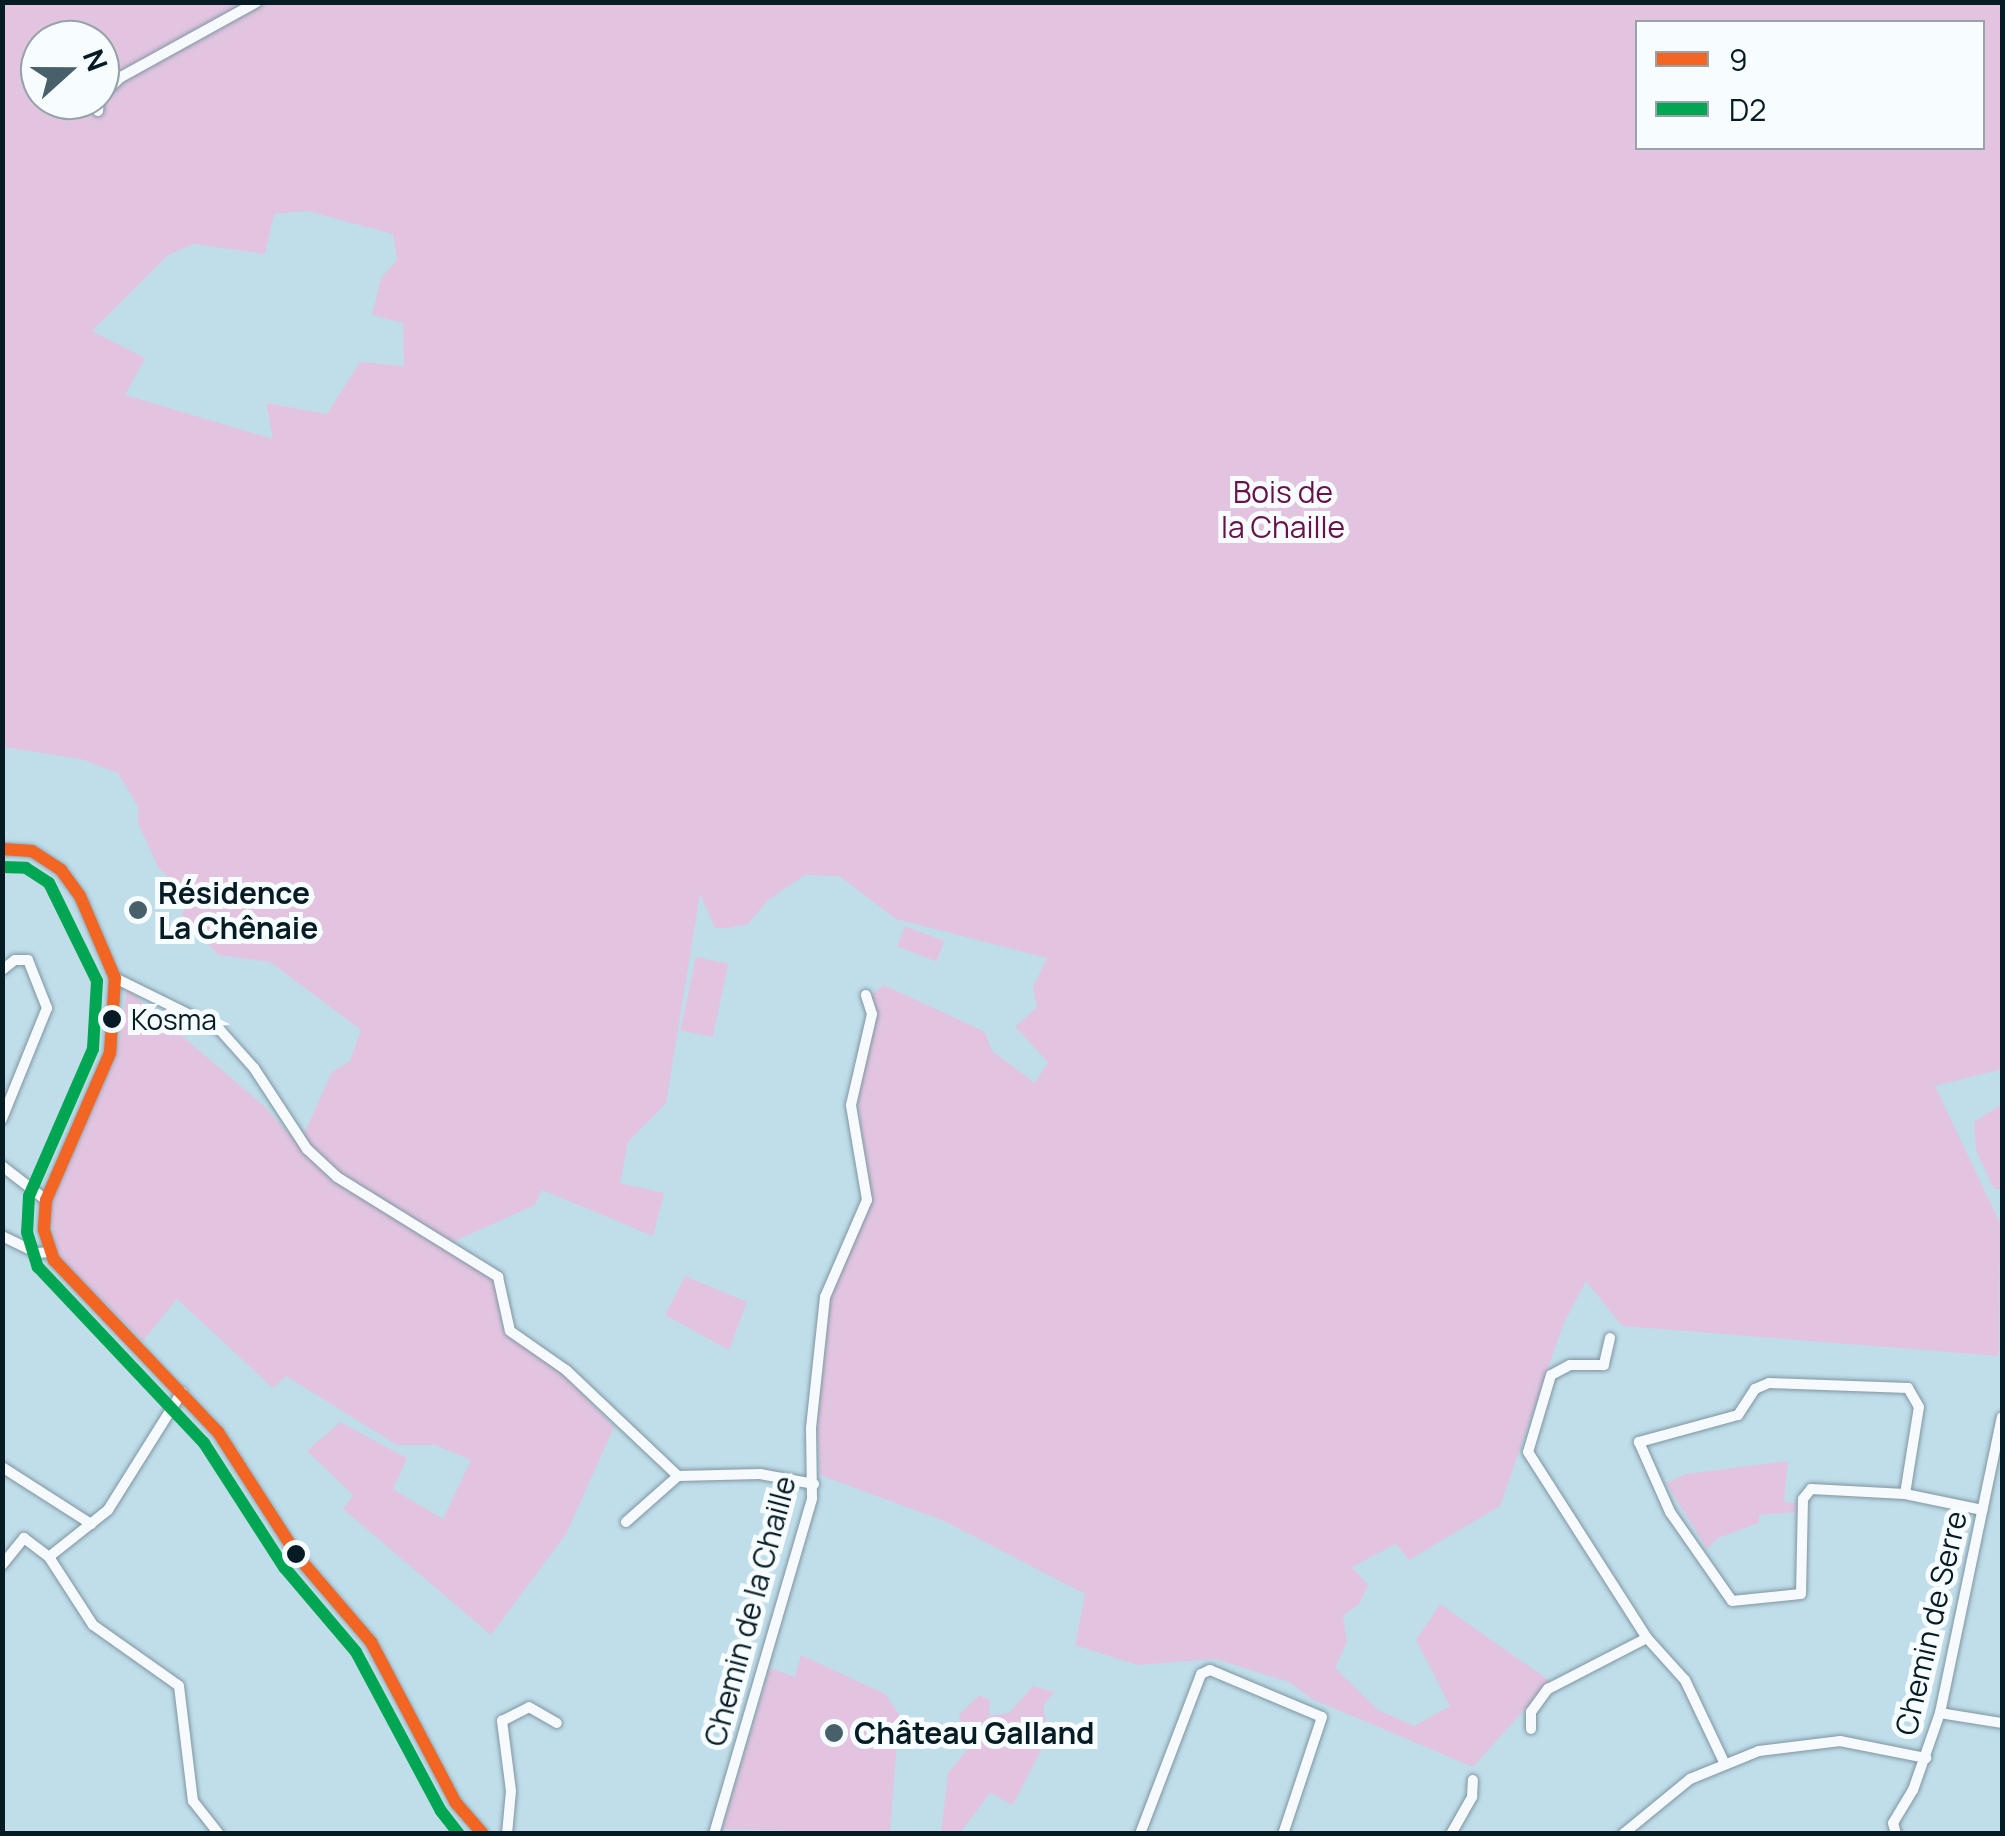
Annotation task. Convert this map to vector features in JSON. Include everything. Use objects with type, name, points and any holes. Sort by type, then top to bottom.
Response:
[{"type":"street","points":[[120,78],[257,2]]},
{"type":"street","points":[[2,849],[32,851],[61,870],[80,896],[114,978],[110,1053],[46,1200],[50,1252],[218,1432],[299,1558],[371,1642],[456,1803],[483,1834]]},
{"type":"street","points":[[2,970],[15,960],[28,960],[47,1008],[2,1120]]},
{"type":"street","points":[[114,978],[220,1030],[254,1068],[307,1150],[337,1178],[498,1277],[510,1331],[566,1370],[678,1476]]},
{"type":"street","name":"Chemin de la Chaille","points":[[714,1834],[814,1484],[812,1410],[825,1297],[867,1200],[851,1105],[872,1014],[866,995]]},
{"type":"street","points":[[2,1166],[46,1200]]},
{"type":"street","points":[[2,1236],[37,1253],[50,1252]]},
{"type":"street","points":[[1610,1338],[1604,1365],[1570,1365],[1550,1375],[1528,1452],[1647,1638],[1693,1692],[1724,1762]]},
{"type":"street","points":[[1905,1494],[1919,1407],[1908,1388],[1769,1382],[1755,1389],[1738,1414],[1639,1442],[1670,1512],[1732,1601],[1801,1594],[1805,1492],[1905,1494],[1982,1510]]},
{"type":"street","points":[[49,1557],[108,1510],[182,1392]]},
{"type":"street","name":"Chemin de Serre","points":[[1896,1834],[1898,1811],[1926,1758],[1940,1713],[2002,1417]]},
{"type":"street","points":[[2,1466],[90,1524]]},
{"type":"street","points":[[626,1522],[678,1476],[760,1474],[814,1484]]},
{"type":"street","points":[[2,1566],[24,1538],[49,1557],[93,1625],[180,1686],[193,1801],[219,1834]]},
{"type":"street","points":[[1531,1729],[1530,1712],[1548,1688],[1647,1638]]},
{"type":"street","points":[[1140,1834],[1200,1674],[1210,1670],[1322,1717],[1282,1834]]},
{"type":"street","points":[[507,1834],[511,1791],[502,1721],[529,1707],[557,1724]]},
{"type":"street","points":[[1940,1713],[2002,1724]]},
{"type":"street","points":[[1623,1834],[1690,1778],[1759,1751],[1840,1741],[1926,1758]]},
{"type":"street","points":[[1451,1834],[1472,1797],[1473,1780]]},
{"type":"green space","name":"Bois de la Chaille","points":[[2,3],[2002,3],[2002,1069],[1935,1086],[2000,1223],[1999,1356],[1622,1326],[1586,1281],[1563,1325],[1500,1506],[1409,1560],[1396,1544],[1352,1567],[1368,1585],[1359,1604],[1343,1616],[1347,1642],[1335,1668],[1378,1710],[1414,1726],[1450,1706],[1416,1640],[1440,1604],[1550,1681],[1473,1767],[1312,1699],[1289,1682],[1216,1659],[1137,1665],[1075,1645],[1085,1594],[944,1521],[820,1475],[817,1427],[830,1297],[870,1196],[856,1088],[870,996],[884,985],[985,1032],[992,1051],[1035,1083],[1048,1062],[1015,1027],[1037,1007],[1033,987],[1047,958],[896,919],[839,876],[805,875],[768,900],[748,924],[728,928],[715,928],[700,894],[666,1103],[628,1142],[620,1183],[664,1193],[653,1236],[542,1190],[535,1205],[446,1245],[495,1280],[503,1329],[562,1373],[614,1427],[566,1534],[491,1635],[343,1509],[353,1495],[307,1451],[340,1422],[407,1458],[393,1489],[443,1519],[471,1460],[435,1445],[397,1445],[286,1376],[273,1388],[177,1299],[143,1341],[57,1255],[49,1204],[120,1036],[127,989],[264,1106],[299,1145],[332,1072],[350,1061],[361,1030],[270,962],[218,955],[182,915],[188,898],[158,867],[138,823],[138,807],[118,773],[81,759],[3,747]],"holes":[[[307,211],[393,234],[397,260],[381,278],[372,315],[403,323],[404,366],[360,362],[327,414],[266,403],[273,439],[125,395],[145,358],[92,331],[168,255],[194,244],[265,254],[274,214]]]},
{"type":"green space","points":[[905,926],[944,941],[936,962],[897,947]]},
{"type":"green space","points":[[696,957],[728,964],[713,1037],[680,1030]]},
{"type":"green space","points":[[2002,1104],[2002,1189],[1994,1189],[1976,1150],[1974,1122]]},
{"type":"green space","points":[[685,1276],[747,1302],[729,1350],[665,1315]]},
{"type":"green space","points":[[1788,1461],[1784,1502],[1796,1503],[1797,1512],[1759,1515],[1759,1523],[1718,1538],[1707,1549],[1666,1483],[1686,1474]]},
{"type":"green space","points":[[801,1655],[885,1694],[899,1714],[890,1833],[722,1829],[770,1668],[795,1677]]},
{"type":"green space","points":[[1033,1686],[1054,1692],[1043,1706],[1049,1734],[1013,1805],[990,1793],[960,1833],[941,1833],[948,1773],[985,1728],[962,1731],[959,1715],[979,1695],[990,1700],[989,1716],[1009,1713]]},
{"type":"transit line","name":"9","points":[[2,849],[32,851],[61,870],[80,896],[115,978],[110,1053],[46,1200],[44,1230],[54,1260],[218,1432],[299,1558],[371,1642],[456,1803],[483,1834]]},
{"type":"transit line","name":"D2","points":[[2,867],[26,868],[49,883],[97,981],[93,1049],[29,1196],[27,1232],[38,1267],[204,1443],[284,1567],[356,1652],[441,1811],[459,1834]]},
{"type":"place","name":"Résidence La Chênaie","points":[[138,910]]},
{"type":"place","name":"Kosma","points":[[112,1019]]},
{"type":"place","name":"Château Galland","points":[[834,1733]]}]
